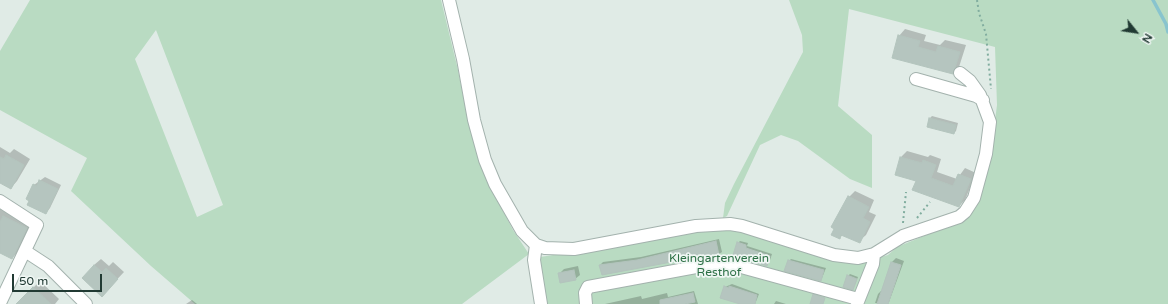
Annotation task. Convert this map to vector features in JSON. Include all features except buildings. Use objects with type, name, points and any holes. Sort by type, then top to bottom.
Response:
[{"type":"street","points":[[449,0],[463,58],[474,120],[483,154],[495,184],[522,231],[536,246],[556,250],[574,249],[696,226],[730,224],[742,226],[834,255],[858,258],[874,254],[903,236],[955,219],[965,212],[970,206],[979,185],[990,129],[987,97],[960,73]]},
{"type":"street","points":[[916,79],[976,96],[987,97]]},
{"type":"street","points":[[0,201],[37,225],[0,304]]},
{"type":"street","points":[[536,246],[534,260],[541,304]]},
{"type":"street","points":[[25,252],[48,266],[86,304]]},
{"type":"street","points":[[586,304],[585,293],[588,287],[723,262],[858,301],[873,264],[874,254]]},
{"type":"path","points":[[977,0],[979,13],[986,34],[992,80],[987,97]]},
{"type":"path","points":[[903,236],[906,192]]},
{"type":"green space","points":[[30,0],[441,0],[458,70],[468,121],[499,203],[513,230],[529,254],[462,304],[195,304],[151,266],[71,191],[87,158],[0,110],[0,51]],"holes":[[[156,30],[223,205],[197,217],[135,59]]]},
{"type":"green space","name":"Kleingartenverein Resthof","points":[[789,0],[1168,0],[1168,304],[546,304],[540,257],[606,247],[698,229],[738,229],[864,262],[888,255],[897,247],[968,218],[976,207],[992,144],[997,105],[995,47],[849,9],[838,106],[872,135],[872,188],[850,179],[798,141],[781,135],[760,145],[727,216],[723,218],[725,203],[734,184],[803,52],[802,35]]},
{"type":"waterway","points":[[1153,0],[1166,24],[1168,32]]}]
